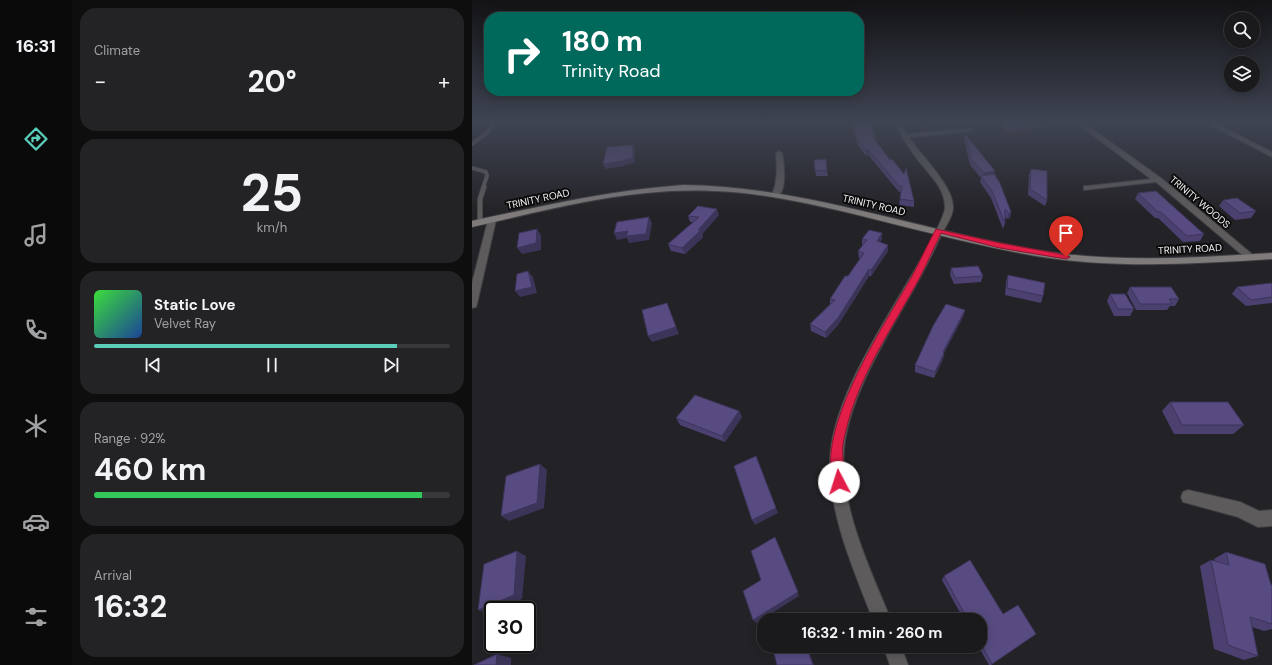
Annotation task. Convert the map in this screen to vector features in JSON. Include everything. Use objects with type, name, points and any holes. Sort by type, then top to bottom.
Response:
[{"type":"main road","name":"TRINITY ROAD","points":[[476,223],[597,198],[650,190],[713,188],[776,195],[1036,253],[1110,262],[1151,262],[1272,256]]},
{"type":"street","points":[[879,613],[854,548],[843,508],[837,470],[837,445],[848,407],[861,376],[916,277],[949,209],[949,202],[945,190],[916,152]]},
{"type":"street","name":"TRINITY WOODS","points":[[1120,152],[1158,180],[1250,257]]},
{"type":"street","points":[[776,195],[780,184],[781,173],[779,153]]},
{"type":"street","points":[[1087,188],[1158,180]]},
{"type":"street","points":[[472,304],[492,220]]},
{"type":"street","points":[[1188,497],[1240,510],[1258,519],[1272,518]]},
{"type":"street","points":[[895,653],[899,665]]},
{"type":"lane","points":[[472,168],[486,172],[476,223]]},
{"type":"building","points":[[606,152],[632,152],[632,158],[603,164]]},
{"type":"building","points":[[871,152],[884,152],[904,174],[906,168],[914,201],[900,199],[902,186],[899,186]]},
{"type":"building","points":[[969,152],[980,152],[995,171],[984,173],[971,159]]},
{"type":"building","points":[[826,159],[827,170],[815,171],[814,160]]},
{"type":"building","points":[[1031,169],[1047,171],[1047,200],[1030,189]]},
{"type":"building","points":[[994,174],[1000,183],[1011,212],[1009,213],[1005,209],[1005,223],[992,191],[981,176]]},
{"type":"building","points":[[1156,191],[1204,234],[1187,236],[1138,193]]},
{"type":"building","points":[[1237,198],[1256,211],[1240,213],[1223,200]]},
{"type":"building","points":[[698,206],[717,209],[698,230],[701,230],[682,248],[668,244],[699,217],[688,216]]},
{"type":"building","points":[[649,217],[646,234],[626,236],[628,231],[614,233],[617,222]]},
{"type":"building","points":[[537,229],[536,243],[517,248],[519,233]]},
{"type":"building","points":[[869,230],[882,233],[877,241],[888,245],[871,270],[869,269],[838,318],[825,332],[810,324],[835,300],[830,299],[845,276],[848,276],[864,253],[858,251],[867,240],[862,239]]},
{"type":"building","points":[[978,266],[983,276],[955,278],[951,268]]},
{"type":"building","points":[[528,271],[532,287],[515,291],[517,274]]},
{"type":"building","points":[[1008,275],[1045,283],[1043,296],[1007,288]]},
{"type":"building","points":[[1271,283],[1272,297],[1251,300],[1237,287]]},
{"type":"building","points":[[1130,287],[1171,287],[1179,299],[1169,299],[1172,304],[1140,304]]},
{"type":"building","points":[[1110,294],[1125,294],[1134,309],[1118,309]]},
{"type":"building","points":[[667,303],[676,327],[648,336],[642,310]]},
{"type":"building","points":[[946,304],[965,310],[943,352],[944,353],[935,372],[915,365],[933,326]]},
{"type":"building","points":[[695,395],[739,411],[722,436],[676,418]]},
{"type":"building","points":[[1170,402],[1228,402],[1244,425],[1182,425]]},
{"type":"building","points":[[756,456],[776,508],[752,520],[734,466]]},
{"type":"building","points":[[540,464],[537,503],[501,516],[506,476]]},
{"type":"building","points":[[775,537],[798,592],[764,613],[757,613],[757,618],[753,620],[743,591],[761,580],[751,551]]},
{"type":"building","points":[[517,551],[514,595],[500,601],[484,601],[484,608],[478,610],[484,564]]},
{"type":"building","points":[[1226,552],[1265,564],[1272,585],[1272,624],[1250,617],[1258,656],[1228,645],[1211,560],[1229,565]]},
{"type":"building","points":[[970,560],[1003,614],[1018,605],[1036,634],[992,664],[986,653],[987,613],[964,613],[944,576]]},
{"type":"building","points":[[774,653],[809,653],[813,665],[777,665]]},
{"type":"building","points":[[497,654],[496,665],[474,665]]},
{"type":"route","points":[[839,482],[837,470],[837,445],[848,407],[861,376],[916,277],[939,231],[1000,246],[1066,257]]}]
